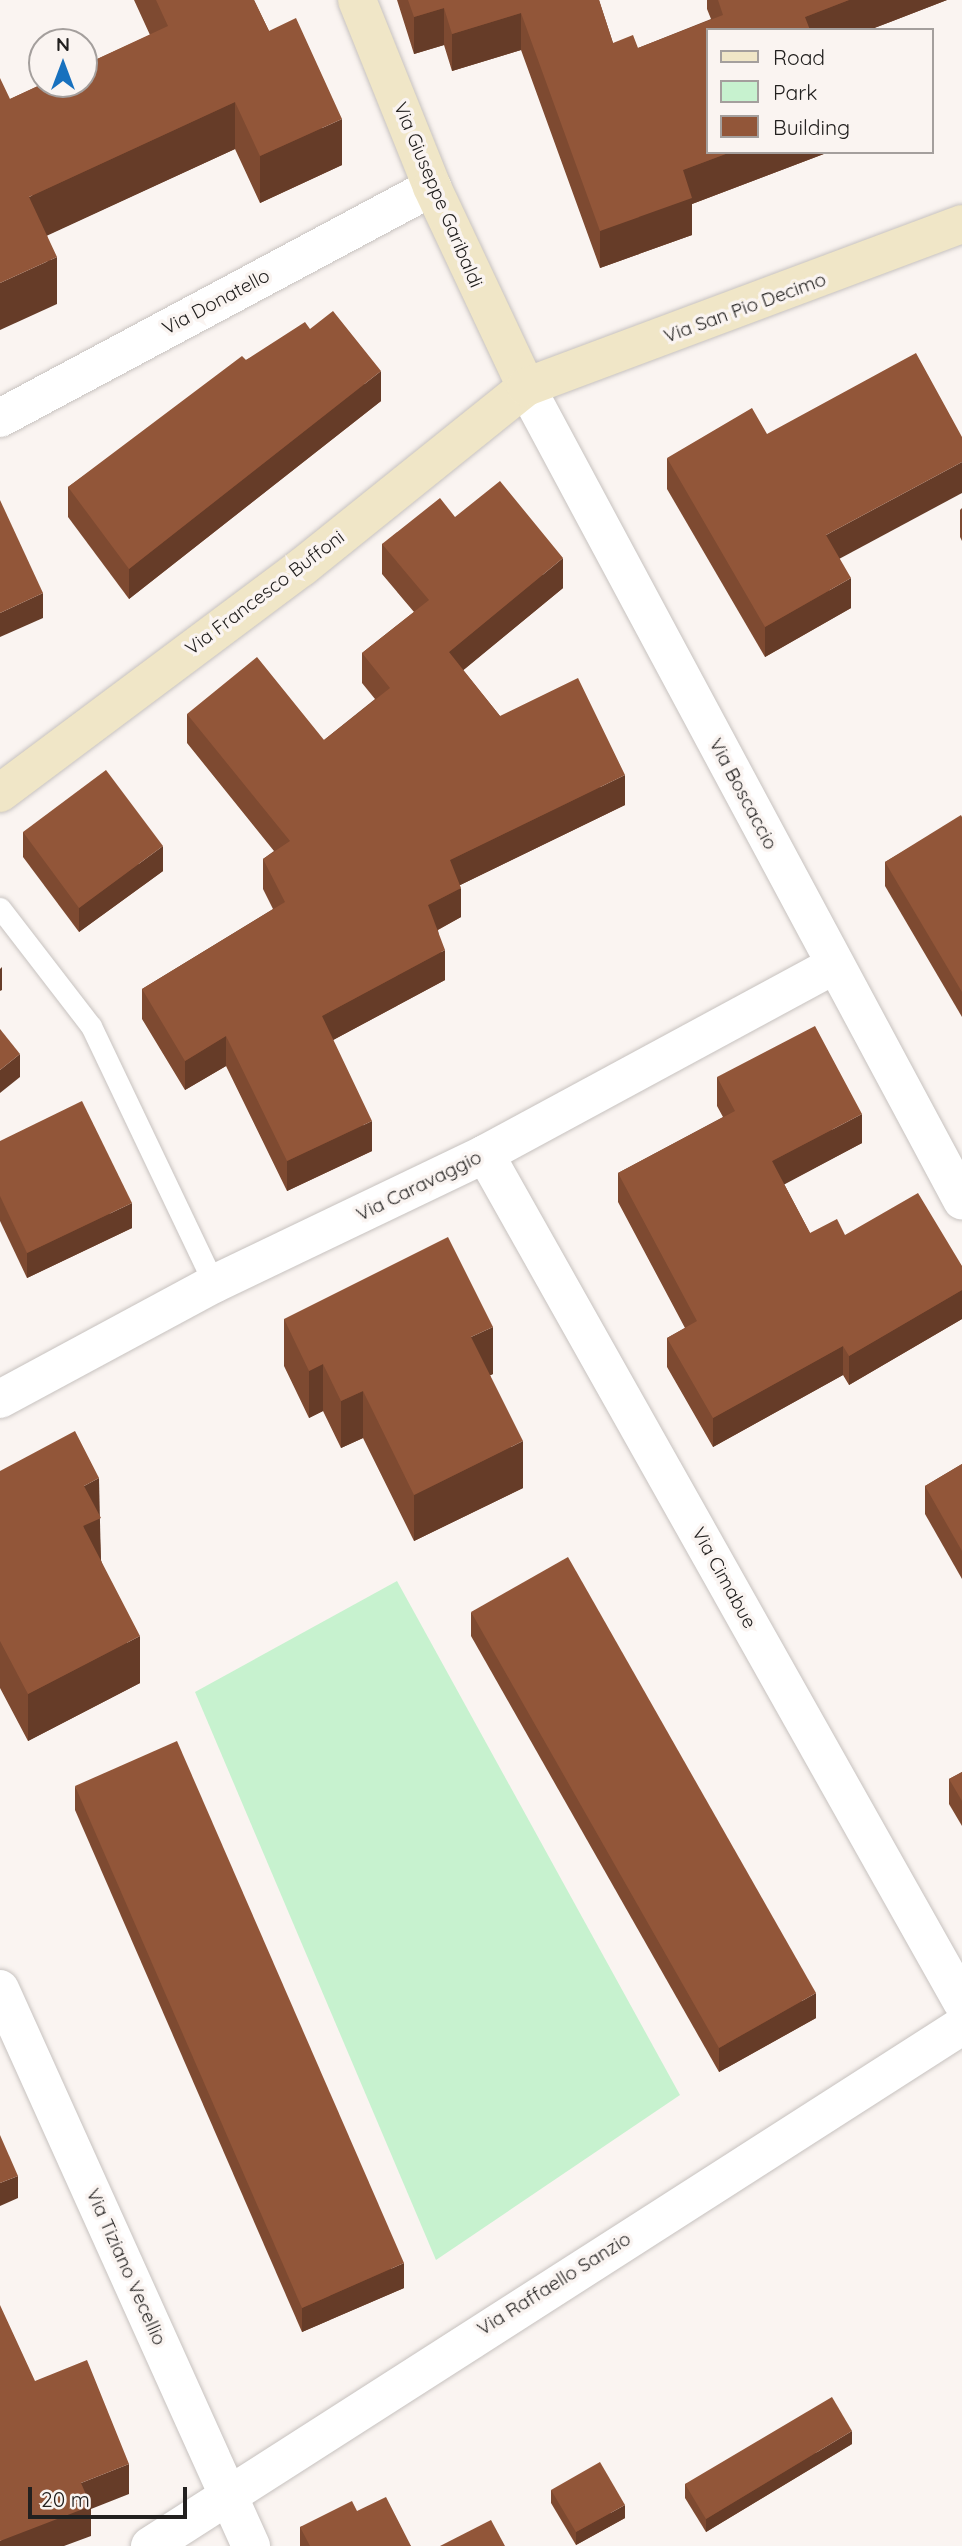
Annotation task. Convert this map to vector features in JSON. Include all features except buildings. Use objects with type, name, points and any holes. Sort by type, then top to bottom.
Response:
[{"type":"street","name":"Via Giuseppe Garibaldi","points":[[357,0],[432,187],[526,387]]},
{"type":"street","name":"Via Donatello","points":[[0,418],[432,187]]},
{"type":"street","name":"Via San Pio Decimo","points":[[526,387],[962,224]]},
{"type":"street","name":"Via Francesco Buffoni","points":[[0,793],[301,568],[526,387]]},
{"type":"street","name":"Via Boscaccio","points":[[526,387],[962,1200]]},
{"type":"street","name":"Via Caravaggio","points":[[0,1399],[214,1284],[485,1154],[834,965]]},
{"type":"street","name":"Via Cimabue","points":[[485,1154],[962,2002]]},
{"type":"street","name":"Via Tiziano Vecellio","points":[[0,1989],[251,2546]]},
{"type":"street","name":"Via Raffaello Sanzio","points":[[150,2546],[228,2490],[962,2026]]},
{"type":"lane","points":[[0,908],[91,1026],[214,1284]]},
{"type":"green space","points":[[397,1581],[680,2095],[436,2260],[195,1692]]}]
